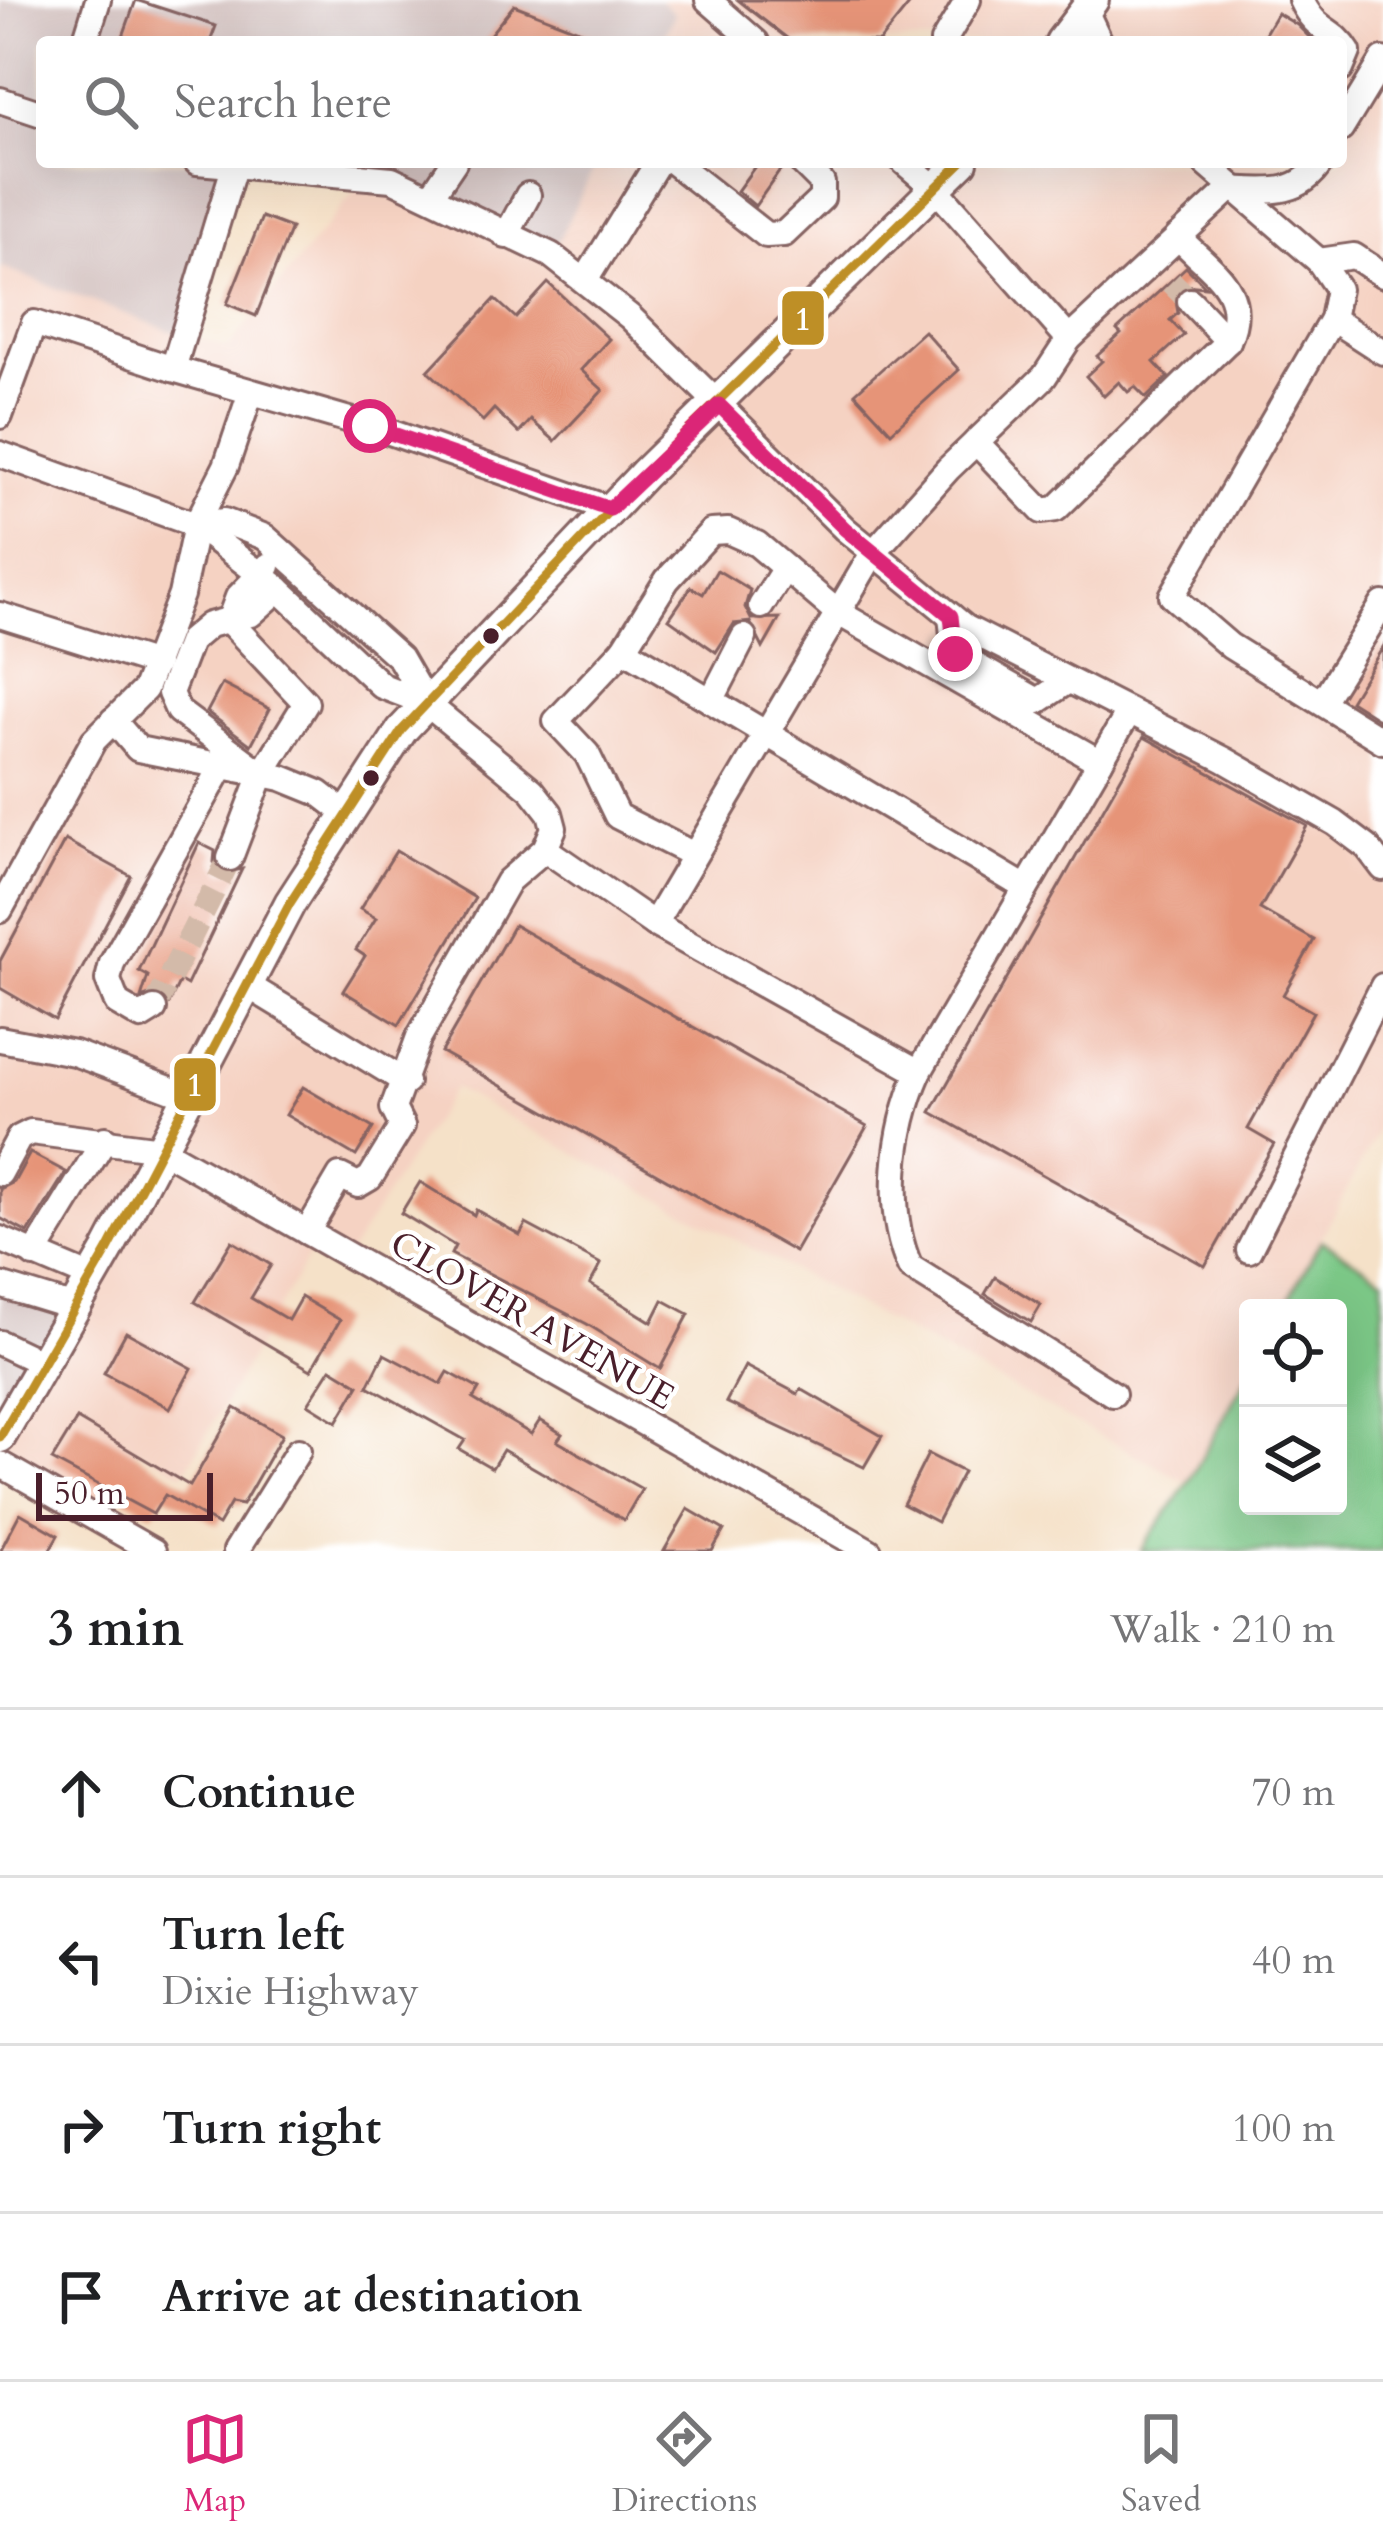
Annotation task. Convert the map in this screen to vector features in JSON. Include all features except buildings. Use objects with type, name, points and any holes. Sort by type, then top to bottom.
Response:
[{"type":"main road","points":[[1066,36],[1089,5]]},
{"type":"main road","points":[[0,1437],[345,813],[426,703],[610,509],[957,168]]},
{"type":"street","points":[[87,36],[98,0]]},
{"type":"street","points":[[708,0],[748,36]]},
{"type":"street","points":[[947,36],[968,0]]},
{"type":"street","points":[[1301,0],[1312,25],[1334,36]]},
{"type":"street","points":[[1089,5],[1098,36]]},
{"type":"street","points":[[1347,119],[1383,61]]},
{"type":"street","points":[[0,100],[36,112]]},
{"type":"street","points":[[173,369],[233,168]]},
{"type":"street","points":[[260,168],[392,178],[551,255],[586,279],[873,553],[951,616],[955,654],[1039,701],[1068,681],[1335,823],[1367,847],[1383,868]]},
{"type":"street","points":[[431,196],[450,168]]},
{"type":"street","points":[[586,279],[654,168]]},
{"type":"street","points":[[681,168],[766,236],[784,234],[822,198],[822,183],[807,168]]},
{"type":"street","points":[[911,168],[937,190],[1069,339]]},
{"type":"street","points":[[1210,168],[1318,262],[1338,289],[1333,319],[1172,596],[1230,646],[1383,741]]},
{"type":"street","points":[[654,924],[873,553],[1044,376],[1069,339],[1229,189],[1290,189],[1304,183],[1316,168]]},
{"type":"street","points":[[506,236],[528,195]]},
{"type":"street","points":[[976,442],[1042,511],[1056,509],[1228,341],[1240,316],[1234,294],[1178,237]]},
{"type":"street","points":[[1318,262],[1354,256],[1383,275]]},
{"type":"street","points":[[1152,262],[1171,282]]},
{"type":"street","points":[[1190,302],[1228,341]]},
{"type":"street","points":[[1333,319],[1383,352]]},
{"type":"street","points":[[0,416],[34,323],[250,394],[384,430],[610,509]]},
{"type":"street","points":[[0,910],[94,740],[145,688],[181,595],[196,525],[226,466],[250,394]]},
{"type":"street","points":[[0,454],[196,525],[270,582],[382,686],[426,703],[532,790],[550,813],[554,828],[545,849],[508,880],[419,1037],[393,1108],[402,1126],[370,1178],[358,1185],[340,1177],[308,1232]]},
{"type":"street","points":[[196,525],[243,525],[282,552],[400,658],[426,703]]},
{"type":"street","points":[[694,855],[617,815],[587,754],[556,721],[624,649],[667,580],[712,532],[728,531],[757,544],[836,612],[1100,762]]},
{"type":"street","points":[[262,774],[178,711],[170,693],[190,641],[209,625],[251,614],[282,552]]},
{"type":"street","points":[[760,606],[784,568]]},
{"type":"street","points":[[1322,702],[1383,604]]},
{"type":"street","points":[[0,615],[156,664]]},
{"type":"street","points":[[229,621],[306,703],[262,774],[230,858]]},
{"type":"street","points":[[711,700],[744,637]]},
{"type":"street","points":[[624,649],[1026,888]]},
{"type":"street","points":[[1113,1394],[910,1267],[898,1239],[899,1118],[919,1072],[1129,712]]},
{"type":"street","points":[[113,720],[139,749],[303,785],[345,813]]},
{"type":"street","points":[[154,1010],[141,1017],[117,1004],[108,980],[112,963],[223,766]]},
{"type":"street","points":[[545,849],[654,924],[919,1072]]},
{"type":"street","points":[[247,986],[406,1082]]},
{"type":"street","points":[[1249,1250],[1383,986]]},
{"type":"street","points":[[0,1040],[74,1053],[188,1096]]},
{"type":"street","name":"CLOVER AVENUE","points":[[0,1173],[20,1138],[31,1132],[160,1149],[869,1551]]},
{"type":"street","points":[[34,1255],[106,1139]]},
{"type":"street","points":[[0,1239],[92,1278]]},
{"type":"street","points":[[0,1285],[75,1308]]},
{"type":"street","points":[[0,1343],[43,1363]]},
{"type":"street","points":[[236,1551],[298,1451]]},
{"type":"street","points":[[0,1464],[152,1551]]},
{"type":"shaded area","points":[[0,0],[660,0],[675,14],[663,36],[36,36],[36,168],[234,168],[182,335],[0,267]]},
{"type":"shaded area","points":[[660,0],[1383,0],[1383,1121],[1289,1299],[1239,1299],[1239,1390],[1188,1483],[454,1088],[348,1255],[318,1239],[184,1474],[136,1449],[91,1516],[0,1464],[0,267],[228,348],[366,177],[551,255],[594,168],[1347,168],[1347,36],[663,36],[675,14]]},
{"type":"shaded area","points":[[245,168],[594,168],[551,255],[407,183]]},
{"type":"shaded area","points":[[0,1285],[75,1308],[0,1437]]},
{"type":"green space","points":[[1321,1240],[1383,1278],[1383,1551],[1141,1551],[1188,1483],[1239,1390],[1239,1515],[1347,1515],[1347,1299],[1289,1299]]},
{"type":"tunnel","points":[[1171,282],[1190,301]]},
{"type":"tunnel","points":[[154,1009],[230,858]]},
{"type":"transit line","name":"1","points":[[0,1437],[108,1250],[290,903],[402,730],[644,474],[956,168]]},
{"type":"route","points":[[370,426],[610,509],[719,405],[845,529],[951,616],[955,654]]}]
